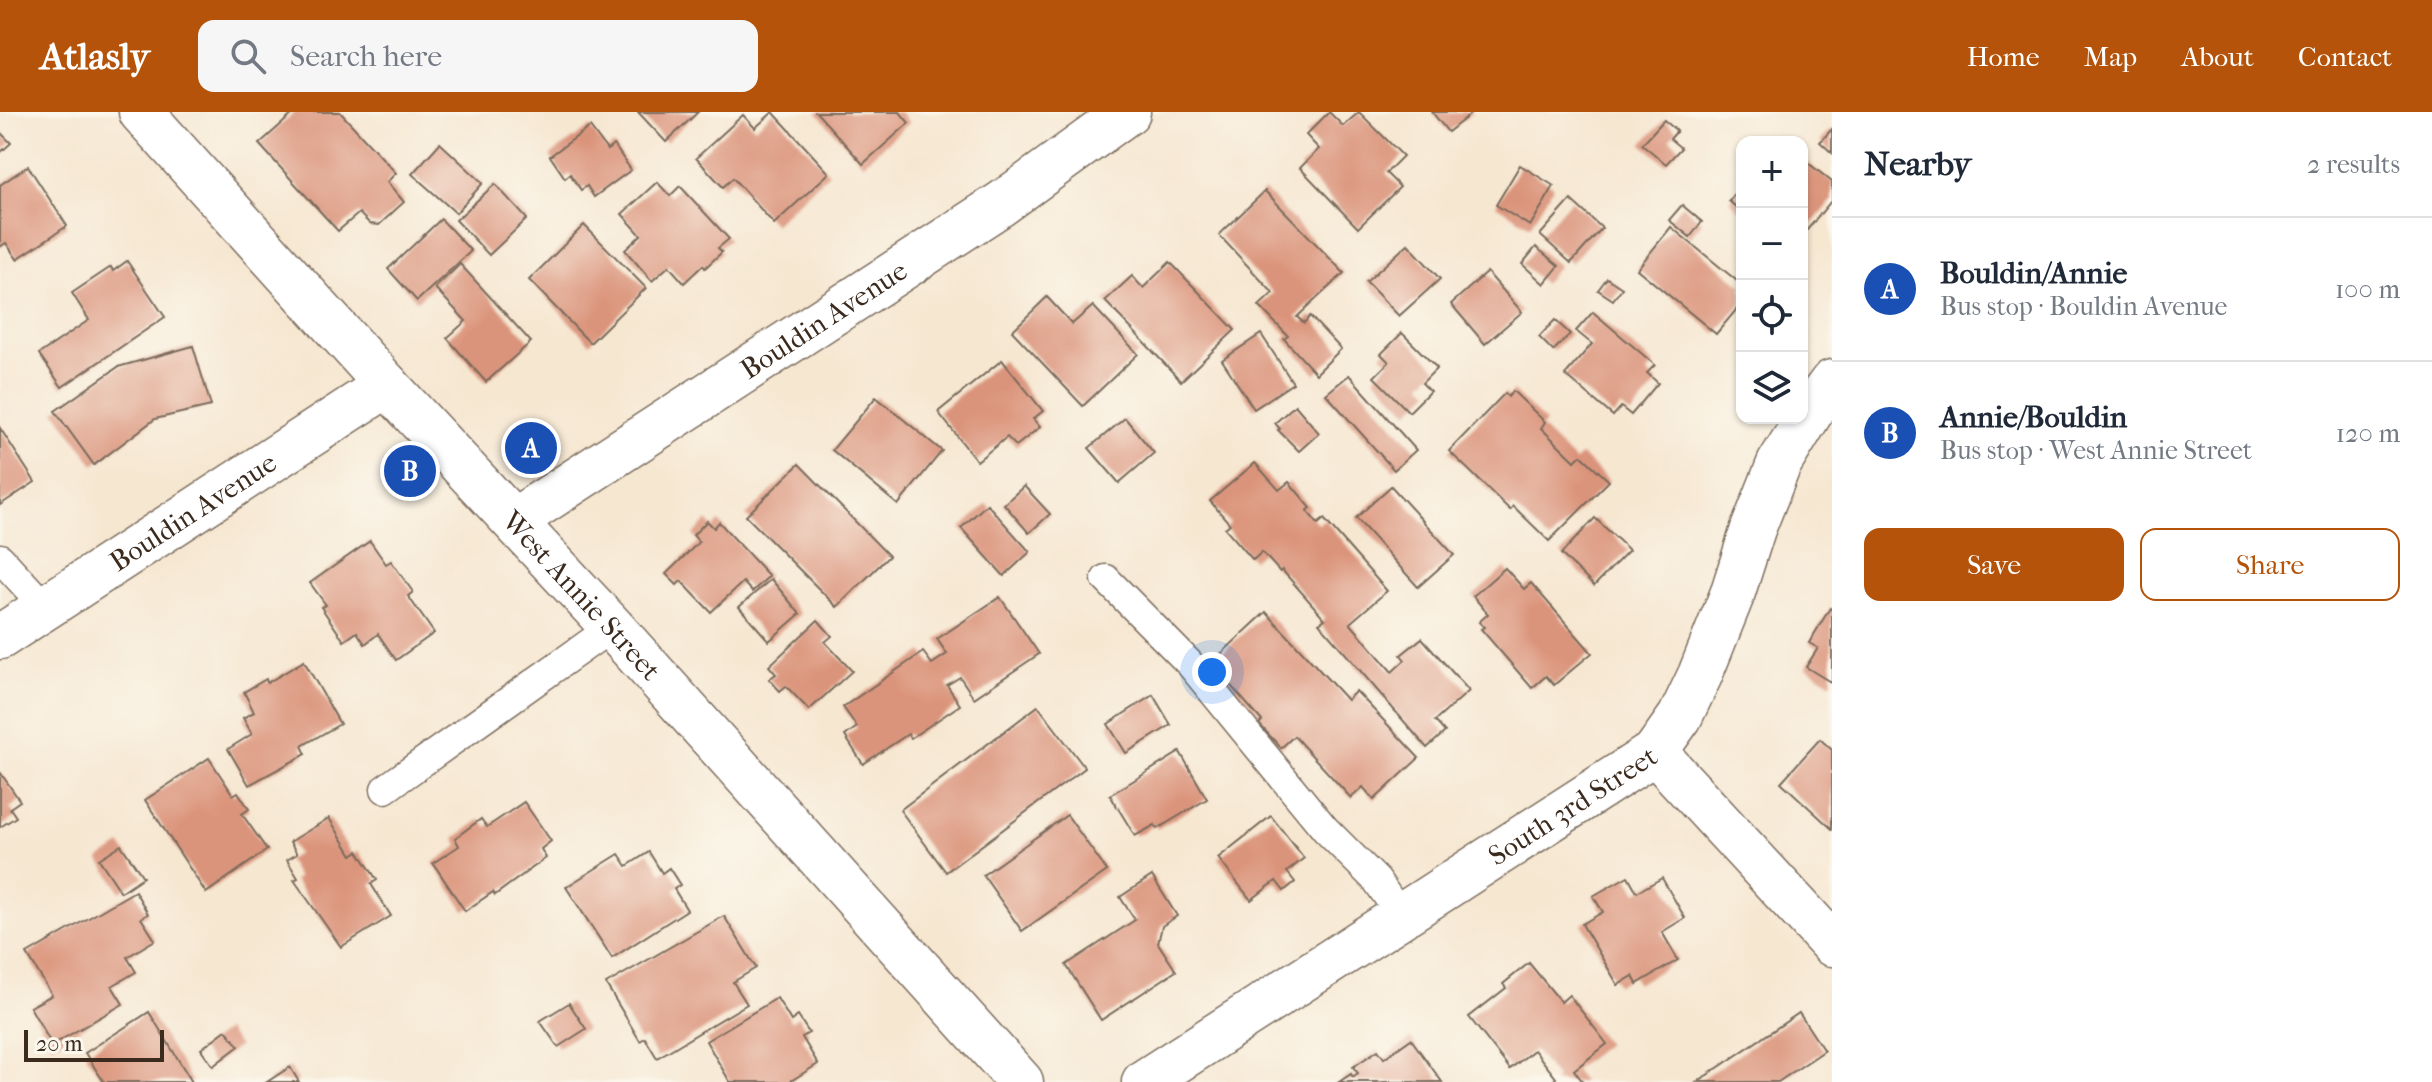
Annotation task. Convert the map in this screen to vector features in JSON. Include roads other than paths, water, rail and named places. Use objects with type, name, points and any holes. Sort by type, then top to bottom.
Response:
[{"type":"street","name":"West Annie Street","points":[[141,112],[387,385],[515,520],[1021,1082]]},
{"type":"street","name":"Bouldin Avenue","points":[[515,520],[1001,204],[1128,112]]},
{"type":"street","name":"South 3rd Street","points":[[1144,1082],[1655,752],[1680,717],[1700,675],[1779,464],[1832,382]]},
{"type":"street","name":"Bouldin Avenue","points":[[0,637],[387,385]]},
{"type":"street","points":[[1655,752],[1832,944]]},
{"type":"lane","points":[[0,558],[45,607]]},
{"type":"lane","points":[[1106,579],[1190,664],[1325,829],[1377,881],[1401,916]]},
{"type":"lane","points":[[385,789],[612,627]]},
{"type":"place","name":"Bouldin/Annie","points":[[531,448]]},
{"type":"place","name":"Annie/Bouldin","points":[[410,471]]}]
